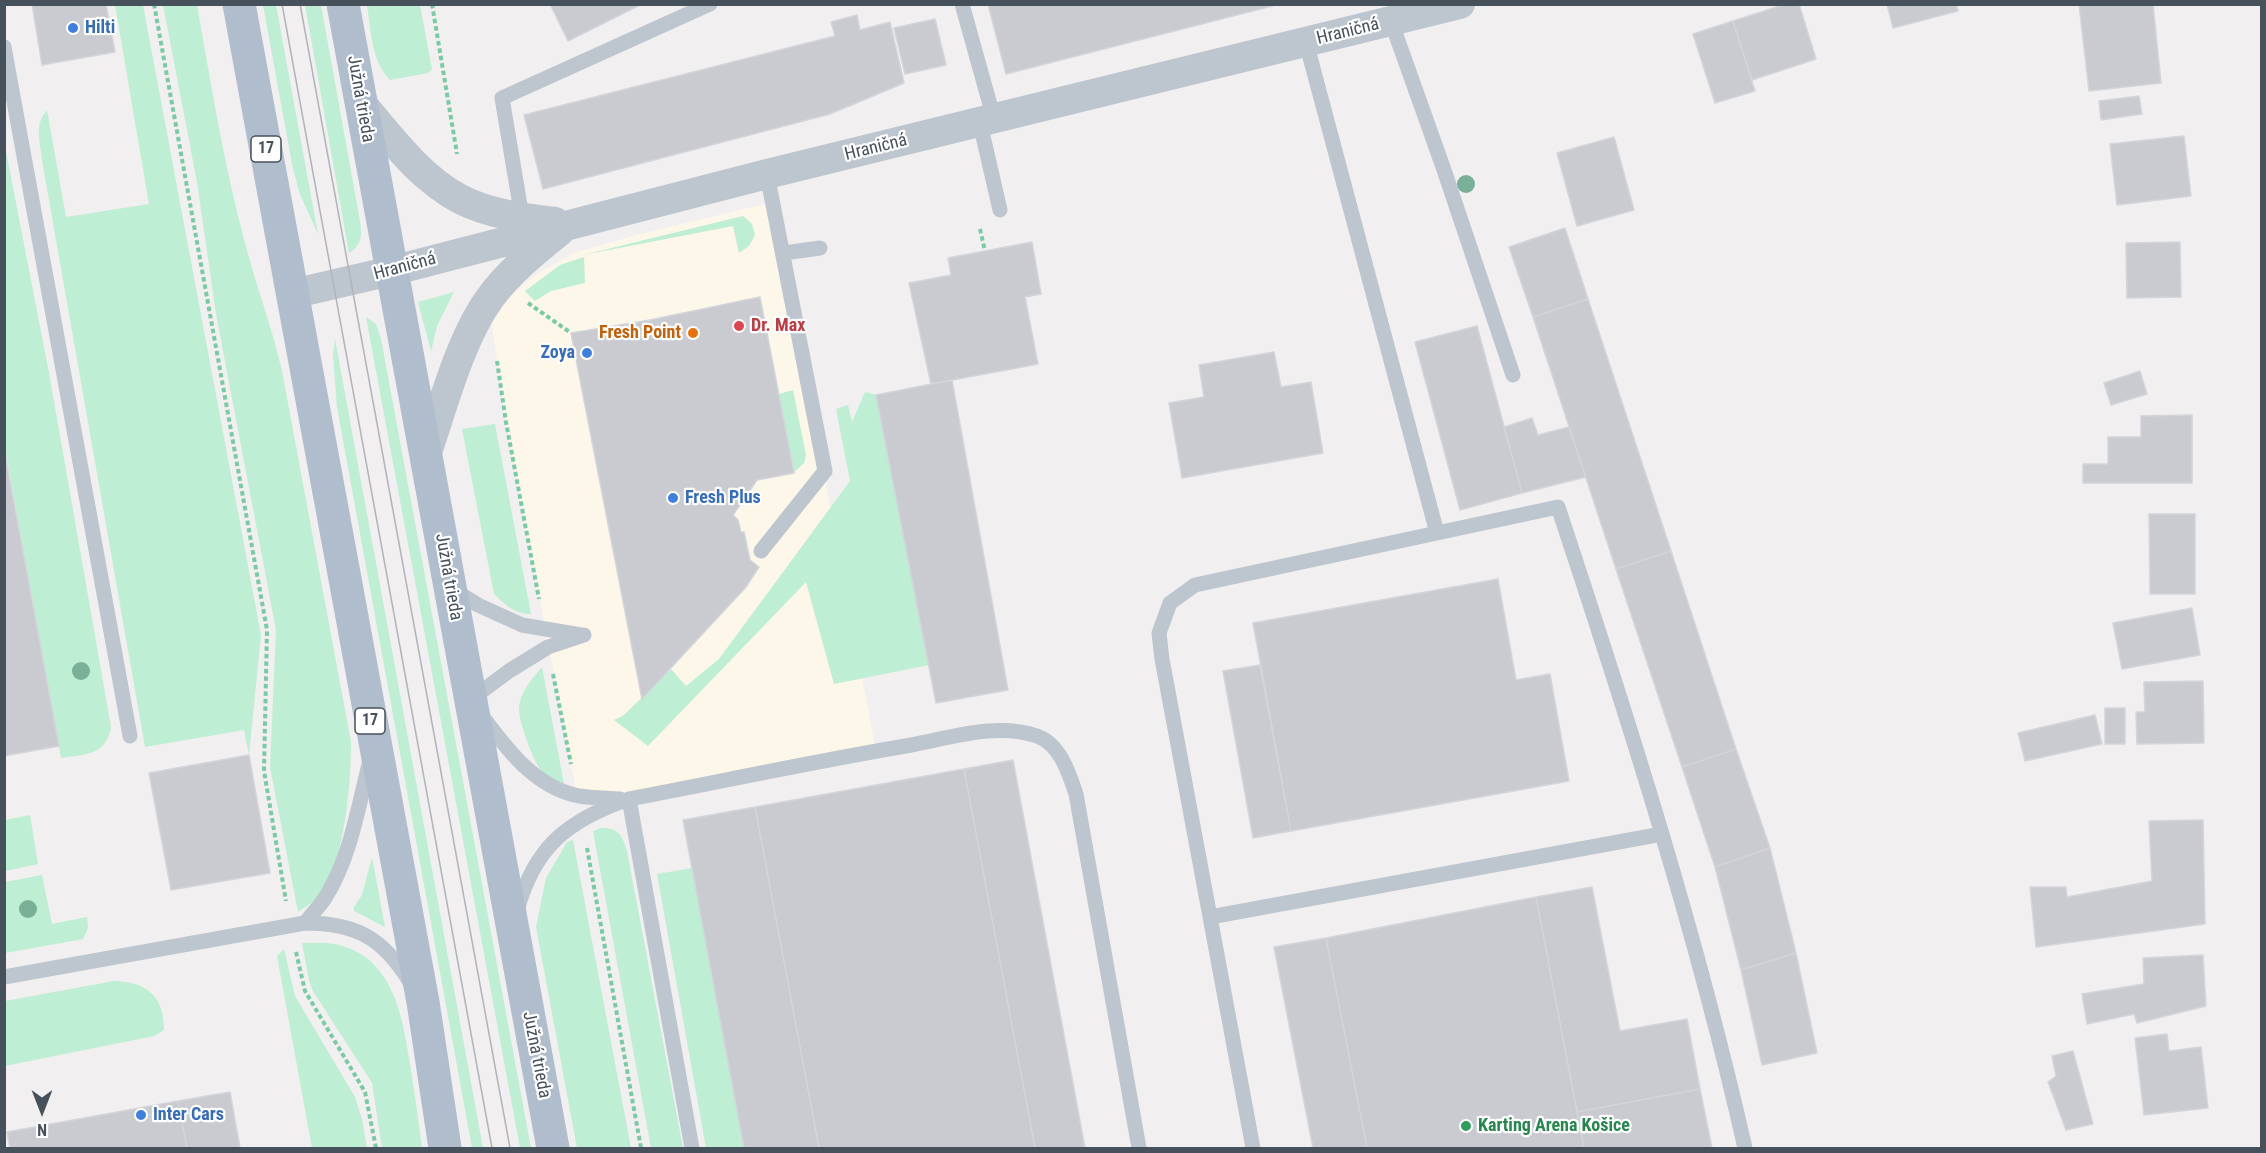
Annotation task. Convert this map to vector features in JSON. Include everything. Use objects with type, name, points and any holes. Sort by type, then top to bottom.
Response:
[{"type":"main road","name":"17","points":[[239,4],[423,1002],[444,1149]]},
{"type":"main road","name":"Južná trieda","points":[[343,4],[553,1149]]},
{"type":"street","name":"Hraničná","points":[[292,294],[391,271],[767,174],[1460,4]]},
{"type":"street","points":[[361,103],[409,160],[432,180],[461,200],[494,212],[570,224]]},
{"type":"street","points":[[426,455],[464,350],[489,299],[519,264],[570,224]]},
{"type":"lane","points":[[522,218],[502,98],[710,4]]},
{"type":"lane","points":[[962,4],[987,121],[1000,210]]},
{"type":"lane","points":[[1391,21],[1513,375]]},
{"type":"lane","points":[[1306,42],[1437,533]]},
{"type":"lane","points":[[4,47],[130,736]]},
{"type":"lane","points":[[760,551],[825,471],[767,174]]},
{"type":"lane","points":[[784,253],[819,248]]},
{"type":"lane","points":[[1253,1149],[1162,659],[1160,633],[1170,603],[1195,585],[1558,507],[1603,641],[1679,891],[1745,1149]]},
{"type":"lane","points":[[449,587],[502,617],[522,625],[584,635],[548,647],[509,671],[470,700],[512,754],[526,769],[543,780],[577,796],[629,800]]},
{"type":"lane","points":[[512,929],[524,887],[536,864],[550,846],[581,819],[601,809],[629,800],[876,751],[990,732],[1012,730],[1039,737],[1058,752],[1076,794],[1139,1149]]},
{"type":"lane","points":[[298,924],[325,898],[337,874],[347,850],[374,744]]},
{"type":"lane","points":[[629,800],[692,1149]]},
{"type":"lane","points":[[1210,917],[1662,834]]},
{"type":"lane","points":[[4,977],[298,924],[341,926],[372,938],[401,967],[423,1002]]},
{"type":"path","points":[[154,4],[267,630],[264,771],[298,924],[305,991],[365,1092],[376,1149]]},
{"type":"path","points":[[432,4],[458,157],[461,200]]},
{"type":"path","points":[[521,298],[571,333]]},
{"type":"path","points":[[496,353],[506,422],[545,630]]},
{"type":"path","points":[[548,647],[577,796]]},
{"type":"path","points":[[581,819],[641,1149]]},
{"type":"shaded area","points":[[773,202],[876,751],[629,799],[577,796],[506,422],[491,319],[514,292],[537,274],[574,253],[636,235]]},
{"type":"green space","points":[[115,5],[143,5],[261,635],[249,755],[244,730],[145,747],[39,134],[40,121],[47,110],[66,217],[149,204]]},
{"type":"green space","points":[[163,5],[197,5],[237,214],[282,371],[351,742],[348,798],[337,858],[331,876],[321,894],[298,912],[270,767],[276,630],[216,314],[197,182]]},
{"type":"green space","points":[[263,5],[276,5],[318,234],[299,192],[292,164]]},
{"type":"green space","points":[[305,5],[321,5],[360,221],[360,240],[349,253]]},
{"type":"green space","points":[[367,5],[420,5],[432,69],[428,73],[390,80],[375,55]]},
{"type":"green space","points":[[4,141],[49,373],[111,727],[104,744],[93,752],[61,758],[5,448]]},
{"type":"green space","points":[[743,216],[752,224],[755,235],[749,246],[739,253],[733,226],[583,255]]},
{"type":"green space","points":[[584,257],[585,283],[551,291],[535,301],[525,291],[560,265]]},
{"type":"green space","points":[[454,292],[437,326],[431,351],[418,302]]},
{"type":"green space","points":[[366,317],[376,324],[381,339],[531,1148],[520,1148]]},
{"type":"green space","points":[[335,339],[483,1148],[472,1148],[337,407],[333,355]]},
{"type":"green space","points":[[793,390],[806,455],[804,463],[794,472],[779,394]]},
{"type":"green space","points":[[865,392],[876,395],[929,665],[834,684],[806,582],[648,746],[614,720],[624,715],[671,669],[686,686],[719,659],[850,481],[836,409],[848,405],[852,422]]},
{"type":"green space","points":[[495,424],[531,614],[511,608],[494,594],[462,429]]},
{"type":"green space","points":[[542,667],[564,784],[547,776],[539,768],[527,742],[519,714],[524,691]]},
{"type":"green space","points":[[30,815],[38,864],[5,871],[5,820]]},
{"type":"green space","points":[[601,828],[616,831],[627,851],[683,1148],[651,1148],[593,831]]},
{"type":"green space","points":[[573,840],[631,1148],[577,1148],[536,927],[546,878],[567,842]]},
{"type":"green space","points":[[372,857],[385,927],[354,911],[362,895]]},
{"type":"green space","points":[[692,868],[744,1148],[706,1148],[657,874]]},
{"type":"green space","points":[[42,875],[52,924],[87,917],[88,928],[83,939],[5,953],[5,882]]},
{"type":"green space","points":[[302,943],[330,943],[353,950],[368,959],[390,987],[406,1040],[422,1148],[382,1148],[372,1083],[313,991]]},
{"type":"green space","points":[[284,949],[295,996],[355,1097],[367,1148],[312,1148],[277,956]]},
{"type":"green space","points":[[114,981],[136,984],[151,993],[161,1008],[164,1030],[154,1036],[5,1066],[5,1001]]},
{"type":"building","name":"Hilti","points":[[32,4],[106,4],[115,52],[42,65]]},
{"type":"building","points":[[550,4],[642,4],[568,41]]},
{"type":"building","points":[[988,4],[1280,4],[1006,74]]},
{"type":"building","points":[[1786,4],[1799,4],[1816,59],[1752,80],[1733,21]]},
{"type":"building","points":[[1887,4],[1956,4],[1958,11],[1893,28]]},
{"type":"building","points":[[2079,4],[2153,4],[2161,83],[2089,91]]},
{"type":"building","points":[[857,15],[860,30],[890,22],[904,83],[830,114],[543,189],[524,115],[835,36],[831,22]]},
{"type":"building","points":[[935,19],[946,65],[905,74],[894,28]]},
{"type":"building","points":[[1733,21],[1755,91],[1715,103],[1693,34]]},
{"type":"building","points":[[2139,96],[2142,114],[2101,120],[2099,101]]},
{"type":"building","points":[[2184,136],[2191,196],[2117,205],[2110,144]]},
{"type":"building","points":[[1614,137],[1634,210],[1577,226],[1557,153]]},
{"type":"building","points":[[1565,228],[1588,299],[1533,317],[1509,247]]},
{"type":"building","points":[[1032,242],[1041,294],[1025,297],[1038,364],[931,384],[909,283],[951,275],[948,258]]},
{"type":"building","points":[[2180,242],[2181,297],[2127,298],[2126,243]]},
{"type":"building","name":"Fresh Plus","points":[[760,297],[794,473],[757,480],[733,515],[738,520],[741,532],[744,532],[750,560],[759,567],[746,587],[642,699],[571,333],[650,320]]},
{"type":"building","points":[[1588,299],[1671,551],[1616,569],[1533,317]]},
{"type":"building","points":[[1477,326],[1522,493],[1460,510],[1415,342]]},
{"type":"building","points":[[1274,352],[1281,387],[1311,382],[1323,453],[1182,478],[1169,403],[1204,397],[1199,365]]},
{"type":"building","points":[[2140,371],[2147,394],[2111,405],[2104,383]]},
{"type":"building","points":[[952,380],[1008,690],[936,703],[876,395]]},
{"type":"building","points":[[2192,415],[2192,483],[2083,483],[2083,464],[2108,464],[2108,437],[2141,437],[2141,416]]},
{"type":"building","points":[[1532,418],[1538,435],[1569,427],[1586,477],[1522,493],[1504,427]]},
{"type":"building","points":[[4,448],[59,746],[4,756]]},
{"type":"building","points":[[2149,514],[2195,514],[2195,594],[2150,594]]},
{"type":"building","points":[[1671,551],[1736,749],[1682,767],[1616,569]]},
{"type":"building","points":[[1498,579],[1516,680],[1550,674],[1569,781],[1291,831],[1253,623]]},
{"type":"building","points":[[2192,608],[2200,655],[2122,669],[2113,623]]},
{"type":"building","points":[[1260,665],[1291,831],[1253,838],[1223,671]]},
{"type":"building","points":[[2203,681],[2204,743],[2137,744],[2136,712],[2145,712],[2144,682]]},
{"type":"building","points":[[2105,708],[2125,708],[2125,744],[2105,744]]},
{"type":"building","points":[[2095,715],[2102,744],[2025,761],[2018,733]]},
{"type":"building","points":[[1736,749],[1770,848],[1715,867],[1682,767]]},
{"type":"building","points":[[249,755],[270,873],[171,890],[149,773]]},
{"type":"building","points":[[1013,760],[1085,1148],[1035,1148],[964,769]]},
{"type":"building","points":[[964,769],[1035,1148],[819,1148],[755,807]]},
{"type":"building","points":[[755,807],[819,1148],[744,1148],[683,820]]},
{"type":"building","points":[[2203,820],[2205,924],[2036,947],[2030,887],[2066,887],[2067,897],[2152,881],[2149,821]]},
{"type":"building","points":[[1770,848],[1796,953],[1741,970],[1715,867]]},
{"type":"building","points":[[1592,887],[1620,1031],[1687,1019],[1700,1089],[1577,1112],[1536,897]]},
{"type":"building","points":[[1536,897],[1584,1148],[1367,1148],[1326,938]]},
{"type":"building","points":[[1326,938],[1367,1148],[1313,1148],[1274,947]]},
{"type":"building","points":[[1796,953],[1817,1053],[1762,1065],[1741,970]]},
{"type":"building","points":[[2203,955],[2206,1006],[2137,1023],[2134,1014],[2087,1024],[2082,994],[2144,984],[2143,958]]},
{"type":"building","points":[[2167,1034],[2169,1051],[2201,1047],[2208,1108],[2144,1115],[2135,1038]]},
{"type":"building","points":[[2073,1051],[2093,1124],[2066,1130],[2048,1082],[2056,1076],[2052,1056]]},
{"type":"building","points":[[1700,1089],[1712,1148],[1584,1148],[1577,1112]]},
{"type":"building","points":[[230,1092],[240,1148],[187,1148],[178,1101]]},
{"type":"building","name":"Inter Cars","points":[[178,1101],[187,1148],[10,1148],[7,1132]]},
{"type":"tram line","points":[[282,4],[492,1148]]},
{"type":"tram line","points":[[300,4],[510,1148]]},
{"type":"place","name":"Hilti","points":[[73,28]]},
{"type":"place","name":"Dr. Max","points":[[739,326]]},
{"type":"place","name":"Fresh Point","points":[[693,333]]},
{"type":"place","name":"Zoya","points":[[587,353]]},
{"type":"place","name":"Fresh Plus","points":[[673,498]]},
{"type":"place","name":"Inter Cars","points":[[141,1115]]},
{"type":"place","name":"Karting Arena Košice","points":[[1466,1126]]}]
